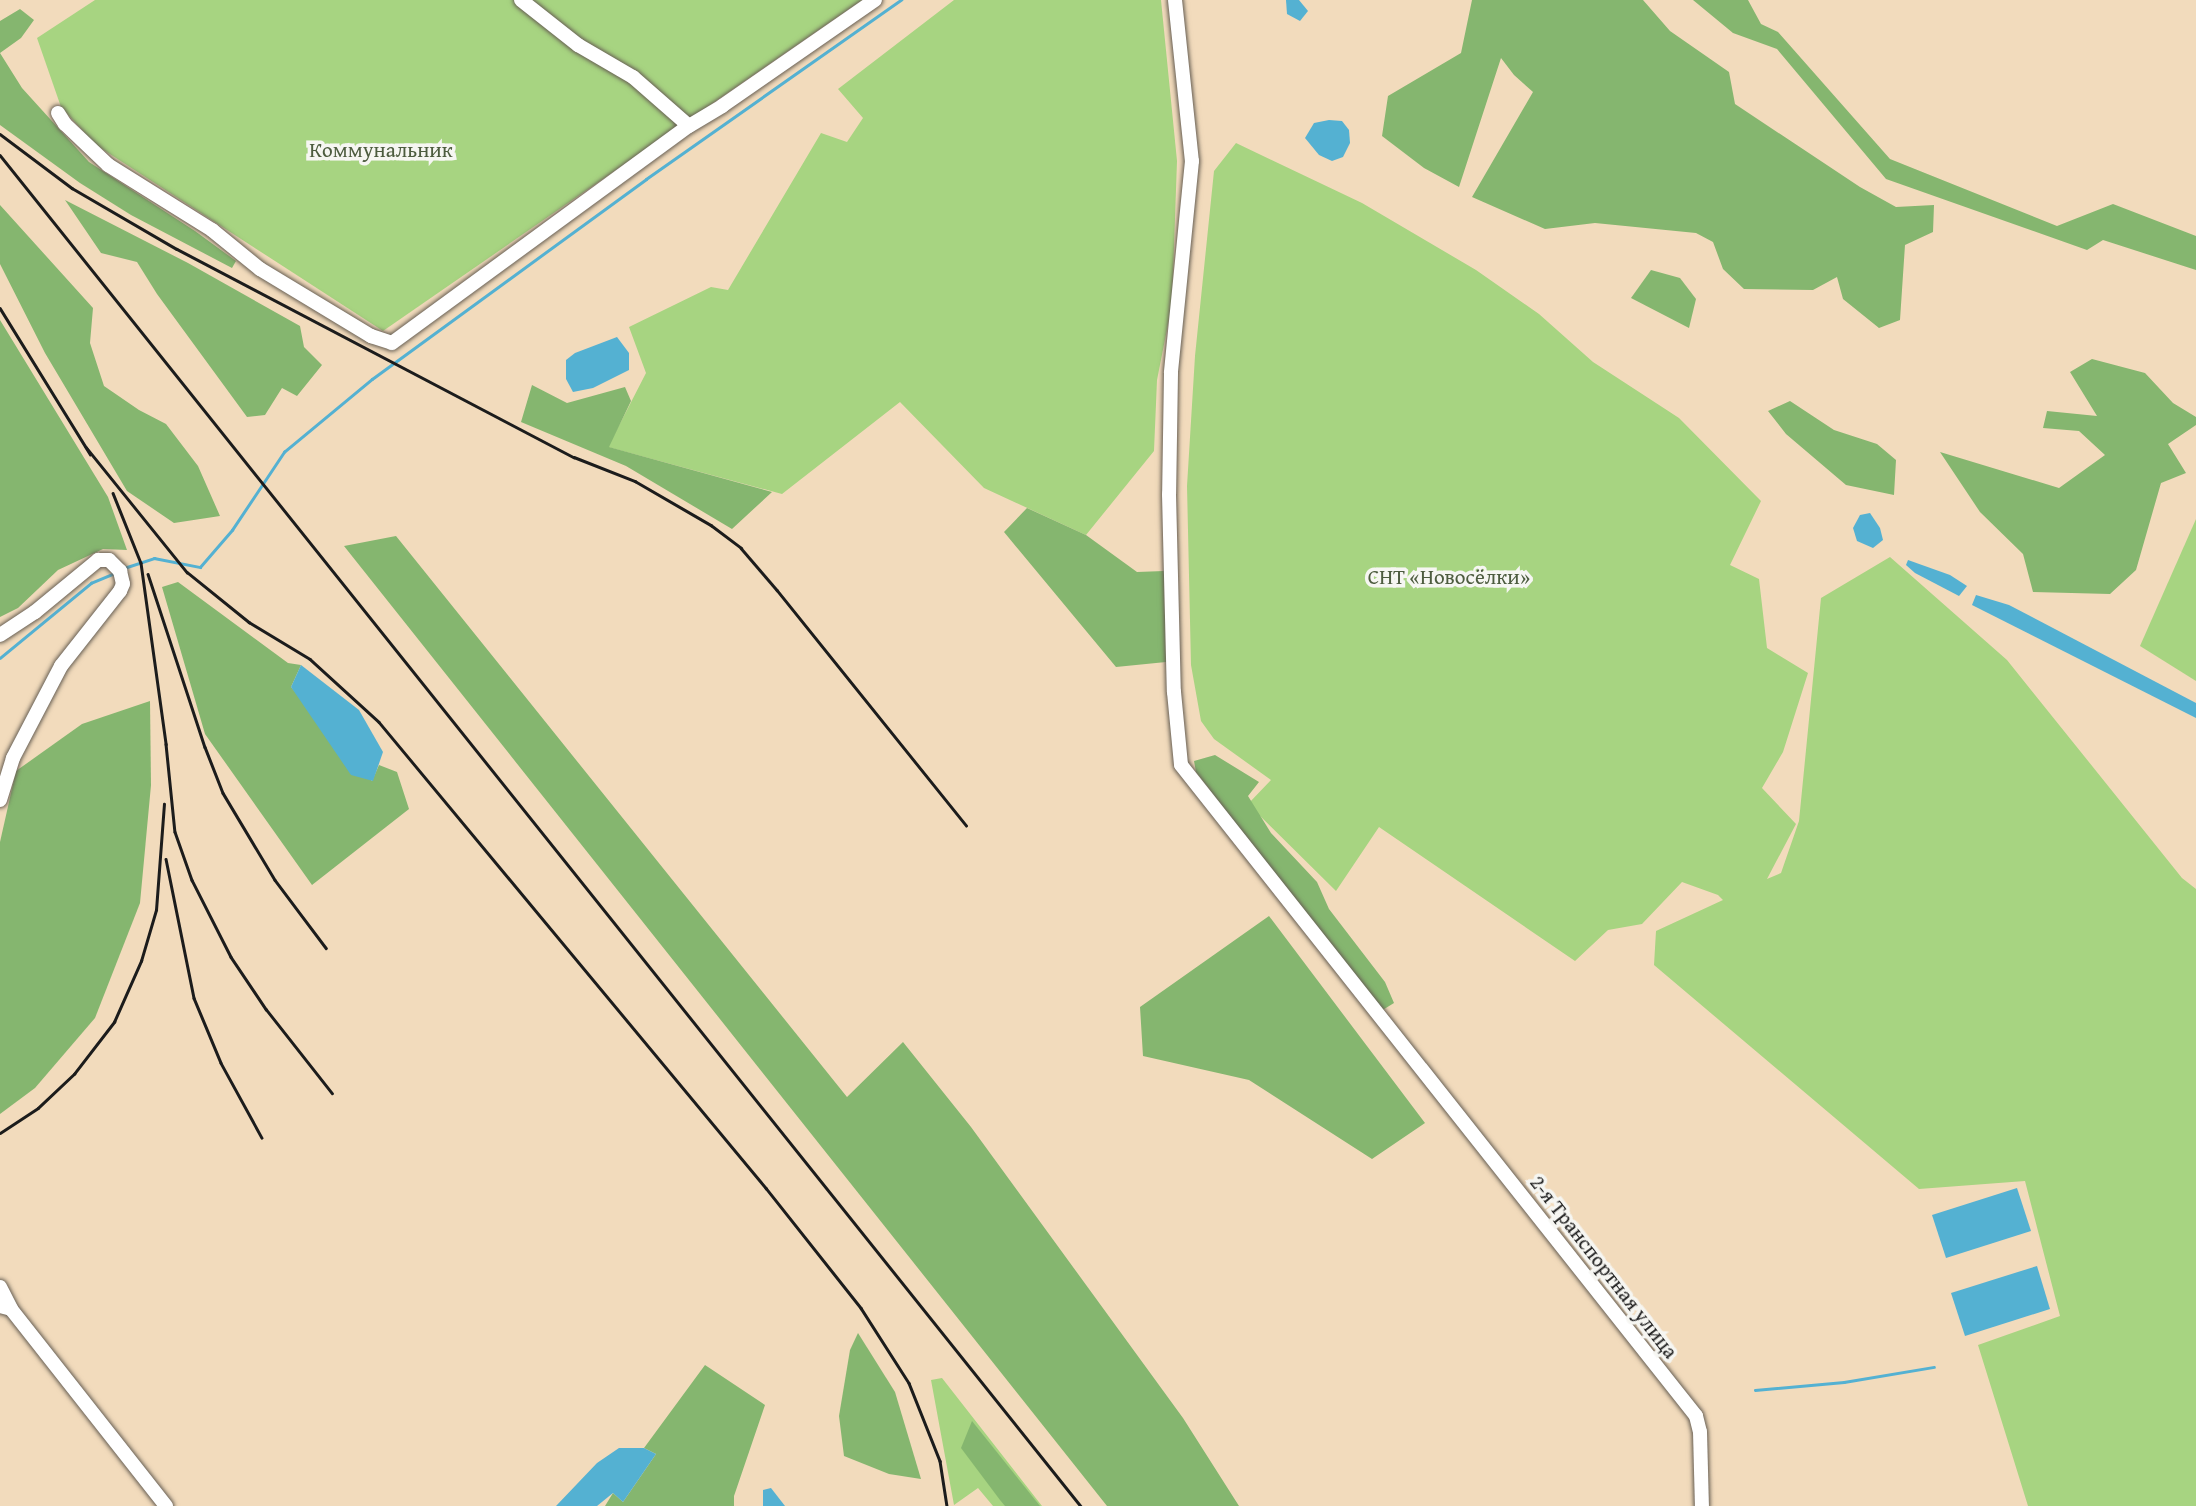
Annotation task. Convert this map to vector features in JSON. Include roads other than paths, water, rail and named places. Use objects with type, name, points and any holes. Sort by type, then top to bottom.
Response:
[{"type":"street","points":[[521,0],[578,45],[634,77],[689,125]]},
{"type":"street","points":[[58,113],[65,124],[108,166],[212,230],[260,269],[370,336],[391,342],[689,125],[722,106],[874,0]]},
{"type":"street","name":"2-я Транспортная улица","points":[[1175,0],[1192,161],[1171,373],[1168,494],[1174,692],[1181,765],[1696,1416],[1700,1432],[1702,1506]]},
{"type":"street","points":[[0,635],[35,612],[86,567],[98,560],[109,560],[120,571],[120,591],[61,666],[13,758],[0,800]]},
{"type":"street","points":[[0,1287],[5,1307],[166,1506]]},
{"type":"water","points":[[1286,0],[1299,0],[1308,11],[1300,21],[1287,14]]},
{"type":"water","points":[[1342,121],[1349,130],[1350,143],[1343,157],[1332,161],[1319,155],[1305,138],[1314,123]]},
{"type":"water","points":[[617,337],[629,353],[629,370],[593,388],[573,392],[566,379],[566,360],[575,353]]},
{"type":"water","points":[[1870,513],[1880,528],[1883,540],[1873,548],[1857,541],[1853,528],[1860,515]]},
{"type":"water","points":[[1908,560],[1950,575],[1967,586],[1959,596],[1915,573],[1906,565]]},
{"type":"water","points":[[1976,595],[2009,605],[2196,703],[2196,718],[1972,605]]},
{"type":"water","points":[[301,665],[359,710],[383,752],[373,781],[351,775],[291,687]]},
{"type":"water","points":[[2017,1188],[2031,1231],[1946,1258],[1932,1215]]},
{"type":"water","points":[[2037,1266],[2050,1309],[1965,1336],[1951,1293]]},
{"type":"water","points":[[619,1448],[644,1448],[656,1454],[623,1502],[613,1493],[597,1506],[556,1506],[597,1463]]},
{"type":"water","points":[[771,1488],[785,1506],[763,1506],[763,1490]]},
{"type":"waterway","points":[[124,568],[154,558],[200,567],[232,530],[284,452],[372,379],[646,179],[901,0]]},
{"type":"waterway","points":[[0,658],[91,583],[112,574]]},
{"type":"waterway","points":[[1755,1390],[1844,1382],[1934,1367]]},
{"type":"railway","points":[[0,134],[72,188],[177,249],[574,457],[635,481],[711,525],[741,548],[777,590],[966,825]]},
{"type":"railway","points":[[0,155],[1081,1506]]},
{"type":"railway","points":[[0,308],[90,454]]},
{"type":"railway","points":[[86,447],[187,572],[249,622],[310,659],[379,722],[766,1188],[861,1308],[909,1383],[940,1461],[947,1506]]},
{"type":"railway","points":[[113,493],[141,563],[166,744],[175,832],[192,880],[231,957],[266,1009],[332,1093]]},
{"type":"railway","points":[[148,574],[205,747],[223,793],[275,880],[326,948]]},
{"type":"railway","points":[[0,1133],[38,1108],[74,1074],[114,1022],[141,961],[156,910],[164,804]]},
{"type":"railway","points":[[166,859],[194,998],[221,1063],[262,1138]]},
{"type":"park label","name":"Коммунальник","points":[[381,150]]},
{"type":"park label","name":"СНТ «Новосёлки»","points":[[1449,577]]}]
